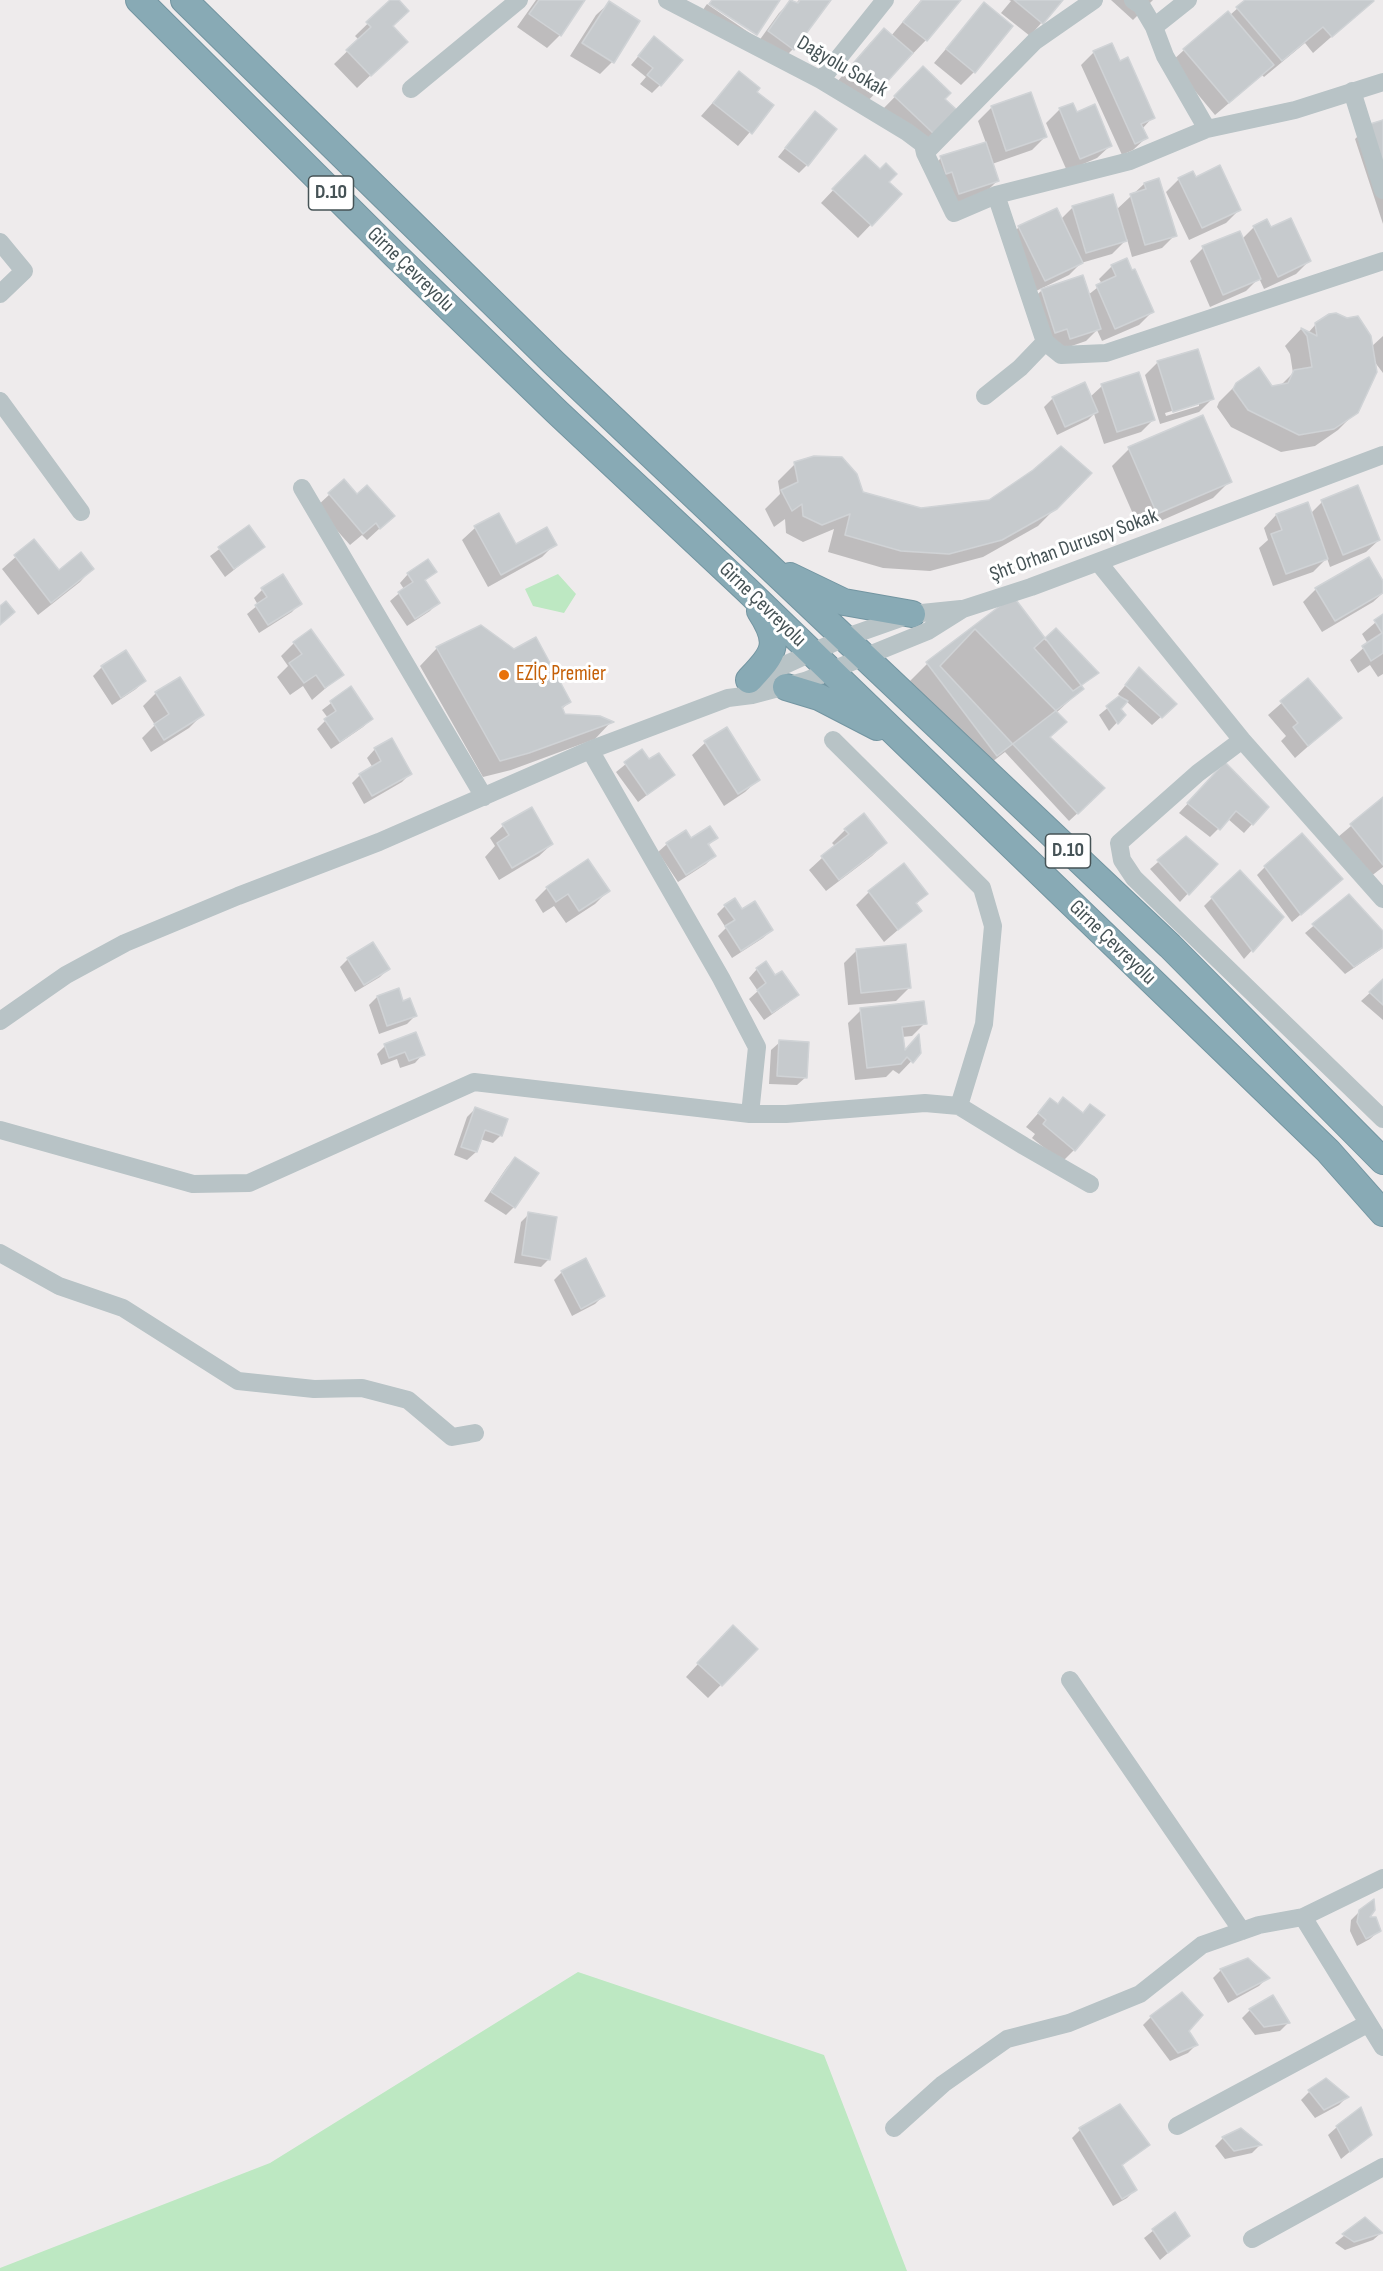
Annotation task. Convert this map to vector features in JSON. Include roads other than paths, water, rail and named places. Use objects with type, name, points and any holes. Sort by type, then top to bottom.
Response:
[{"type":"highway","name":"Girne Çevreyolu","points":[[139,0],[395,255],[557,412],[746,589],[1328,1151],[1383,1213]]},
{"type":"highway","name":"Girne Çevreyolu","points":[[184,0],[554,363],[1170,946],[1383,1161]]},
{"type":"highway","points":[[768,566],[844,602],[912,614]]},
{"type":"highway","points":[[746,589],[771,628],[774,643],[768,659],[749,680]]},
{"type":"highway","points":[[786,687],[819,697],[901,739]]},
{"type":"street","points":[[411,89],[519,0]]},
{"type":"street","name":"Dağyolu Sokak","points":[[668,0],[821,80],[907,132],[923,144],[925,153],[954,213],[996,195]]},
{"type":"street","points":[[821,80],[885,0]]},
{"type":"street","points":[[925,153],[1035,41],[1094,0]]},
{"type":"street","points":[[1134,0],[1141,5],[1154,27],[1165,56],[1208,129]]},
{"type":"street","points":[[1154,27],[1188,0]]},
{"type":"street","points":[[1383,82],[1295,110],[1208,129],[1130,161],[996,195],[1045,342],[1061,355],[1106,353],[1383,261]]},
{"type":"street","points":[[1352,91],[1383,190]]},
{"type":"street","points":[[0,242],[24,272],[0,294]]},
{"type":"street","points":[[985,396],[1020,368],[1045,342]]},
{"type":"street","points":[[0,401],[81,512]]},
{"type":"street","name":"Şht Orhan Durusoy Sokak","points":[[728,698],[786,687],[830,672],[928,631],[963,609],[1032,587],[1383,455]]},
{"type":"street","points":[[302,488],[484,797]]},
{"type":"street","points":[[1098,562],[1242,740],[1383,899]]},
{"type":"street","points":[[0,1021],[66,975],[125,943],[238,896],[379,842],[590,750],[728,698],[749,680],[844,638],[912,614],[932,610],[963,609]]},
{"type":"street","points":[[833,740],[982,888],[993,926],[984,1024],[959,1106]]},
{"type":"street","points":[[1242,740],[1198,773],[1119,843],[1122,860],[1134,878],[1383,1119]]},
{"type":"street","points":[[590,750],[721,978],[757,1047],[750,1114]]},
{"type":"street","points":[[0,1130],[193,1184],[216,1184],[249,1183],[474,1082],[750,1114],[786,1114],[925,1103],[959,1106],[1090,1184]]},
{"type":"street","points":[[0,1253],[59,1286],[123,1308],[238,1381],[314,1389],[363,1388],[408,1400],[452,1437],[475,1433]]},
{"type":"street","points":[[1070,1680],[1242,1931]]},
{"type":"street","points":[[894,2128],[943,2084],[1007,2039],[1069,2023],[1140,1994],[1202,1946],[1259,1925],[1303,1917],[1383,1878]]},
{"type":"street","points":[[1303,1917],[1383,2047]]},
{"type":"street","points":[[1177,2126],[1367,2024]]},
{"type":"street","points":[[1252,2239],[1383,2167]]},
{"type":"place","name":"EZİÇ Premier","points":[[504,675]]}]
